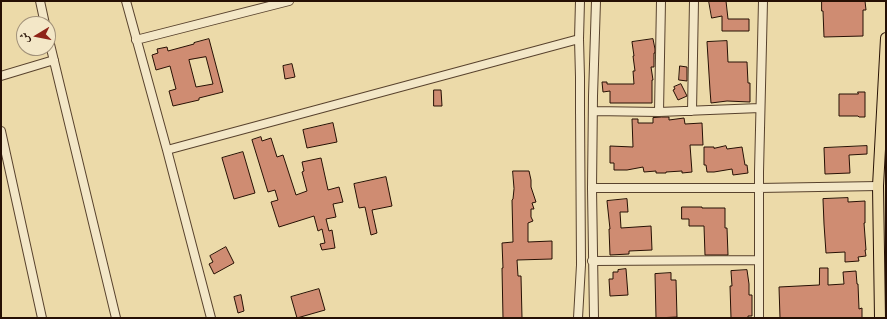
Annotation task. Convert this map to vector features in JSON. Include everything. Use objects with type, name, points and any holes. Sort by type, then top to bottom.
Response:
[{"type":"main road","points":[[880,318],[878,186],[886,38]]},
{"type":"main road","points":[[875,318],[879,257]]},
{"type":"street","points":[[40,1],[43,16]]},
{"type":"street","points":[[126,1],[211,318]]},
{"type":"street","points":[[136,40],[289,1]]},
{"type":"street","points":[[578,318],[581,265],[580,1]]},
{"type":"street","points":[[594,318],[592,188],[596,1]]},
{"type":"street","points":[[659,112],[661,1]]},
{"type":"street","points":[[692,111],[694,1]]},
{"type":"street","points":[[759,318],[760,108],[763,1]]},
{"type":"street","points":[[167,150],[579,39]]},
{"type":"street","points":[[53,56],[116,318]]},
{"type":"street","points":[[1,76],[54,60]]},
{"type":"street","points":[[593,111],[659,112],[760,108]]},
{"type":"street","points":[[1,131],[42,318]]},
{"type":"street","points":[[592,188],[878,186]]},
{"type":"street","points":[[592,261],[759,260]]},
{"type":"building","points":[[709,1],[726,1],[728,19],[749,19],[749,31],[722,31],[722,16],[712,18]]},
{"type":"building","points":[[822,1],[865,1],[866,10],[863,10],[863,36],[824,37]]},
{"type":"building","points":[[209,39],[223,92],[199,98],[199,100],[173,106],[169,91],[176,89],[170,66],[156,70],[152,55],[158,53],[157,49],[167,47],[168,51]],"holes":[[[206,57],[213,84],[196,87],[189,60]]]},
{"type":"building","points":[[653,39],[655,53],[654,67],[651,67],[653,80],[652,103],[610,103],[610,91],[603,92],[602,82],[607,82],[607,84],[634,84],[633,71],[635,71],[632,42]]},
{"type":"building","points":[[727,41],[728,62],[747,62],[748,83],[750,83],[750,102],[727,101],[711,103],[707,42]]},
{"type":"building","points":[[292,64],[295,77],[285,79],[283,66]]},
{"type":"building","points":[[680,66],[687,67],[687,81],[679,80]]},
{"type":"building","points":[[681,84],[687,96],[678,100],[673,90],[675,89],[674,87]]},
{"type":"building","points":[[434,90],[441,90],[442,106],[434,106]]},
{"type":"building","points":[[858,92],[865,92],[865,117],[839,116],[839,94],[858,94]]},
{"type":"building","points":[[669,117],[669,120],[684,118],[685,124],[702,123],[703,145],[690,145],[692,172],[644,172],[643,167],[627,170],[614,170],[614,163],[610,163],[610,146],[633,147],[632,119],[638,119],[638,123],[653,123],[653,118]]},
{"type":"building","points":[[333,123],[337,142],[307,148],[303,130]]},
{"type":"building","points":[[261,137],[262,141],[271,138],[277,157],[283,155],[296,195],[307,191],[302,172],[304,171],[302,162],[321,158],[328,190],[339,187],[343,202],[333,204],[336,217],[326,219],[329,231],[332,230],[335,248],[322,250],[320,244],[325,243],[322,229],[318,231],[314,216],[279,227],[271,202],[278,200],[275,190],[268,192],[252,140]]},
{"type":"building","points":[[726,146],[727,149],[742,147],[748,173],[733,175],[732,169],[707,172],[706,165],[704,165],[704,147],[714,148]]},
{"type":"building","points":[[867,146],[867,154],[849,155],[850,173],[825,174],[824,148]]},
{"type":"building","points":[[243,152],[255,193],[234,199],[222,158]]},
{"type":"building","points":[[513,171],[529,171],[531,187],[536,202],[532,203],[534,209],[531,209],[531,217],[533,221],[528,223],[528,242],[552,241],[552,259],[517,260],[518,276],[521,276],[522,318],[503,318],[502,243],[513,242]]},
{"type":"building","points":[[386,177],[392,206],[372,210],[377,233],[371,235],[365,207],[359,208],[354,184]]},
{"type":"building","points":[[848,198],[848,202],[865,201],[864,223],[866,256],[858,257],[859,261],[845,262],[845,252],[826,253],[823,199]]},
{"type":"building","points":[[627,199],[628,212],[620,212],[621,228],[651,226],[652,250],[629,251],[629,254],[610,255],[610,229],[607,201]]},
{"type":"building","points":[[682,207],[725,208],[725,228],[727,228],[728,255],[705,255],[704,226],[689,226],[689,219],[682,219]]},
{"type":"building","points":[[226,247],[234,263],[214,274],[209,264],[213,262],[210,256]]},
{"type":"building","points":[[820,268],[828,268],[828,285],[844,284],[843,272],[856,271],[859,309],[862,308],[862,318],[780,318],[779,287],[819,285]]},
{"type":"building","points":[[626,269],[628,295],[610,296],[609,279],[613,279],[613,272]]},
{"type":"building","points":[[747,270],[749,295],[752,295],[752,316],[748,316],[748,318],[731,318],[731,271]]},
{"type":"building","points":[[671,273],[671,280],[676,280],[677,317],[656,318],[655,274]]},
{"type":"building","points":[[319,289],[325,310],[297,318],[291,297]]},
{"type":"building","points":[[241,295],[244,311],[238,313],[234,297]]}]
